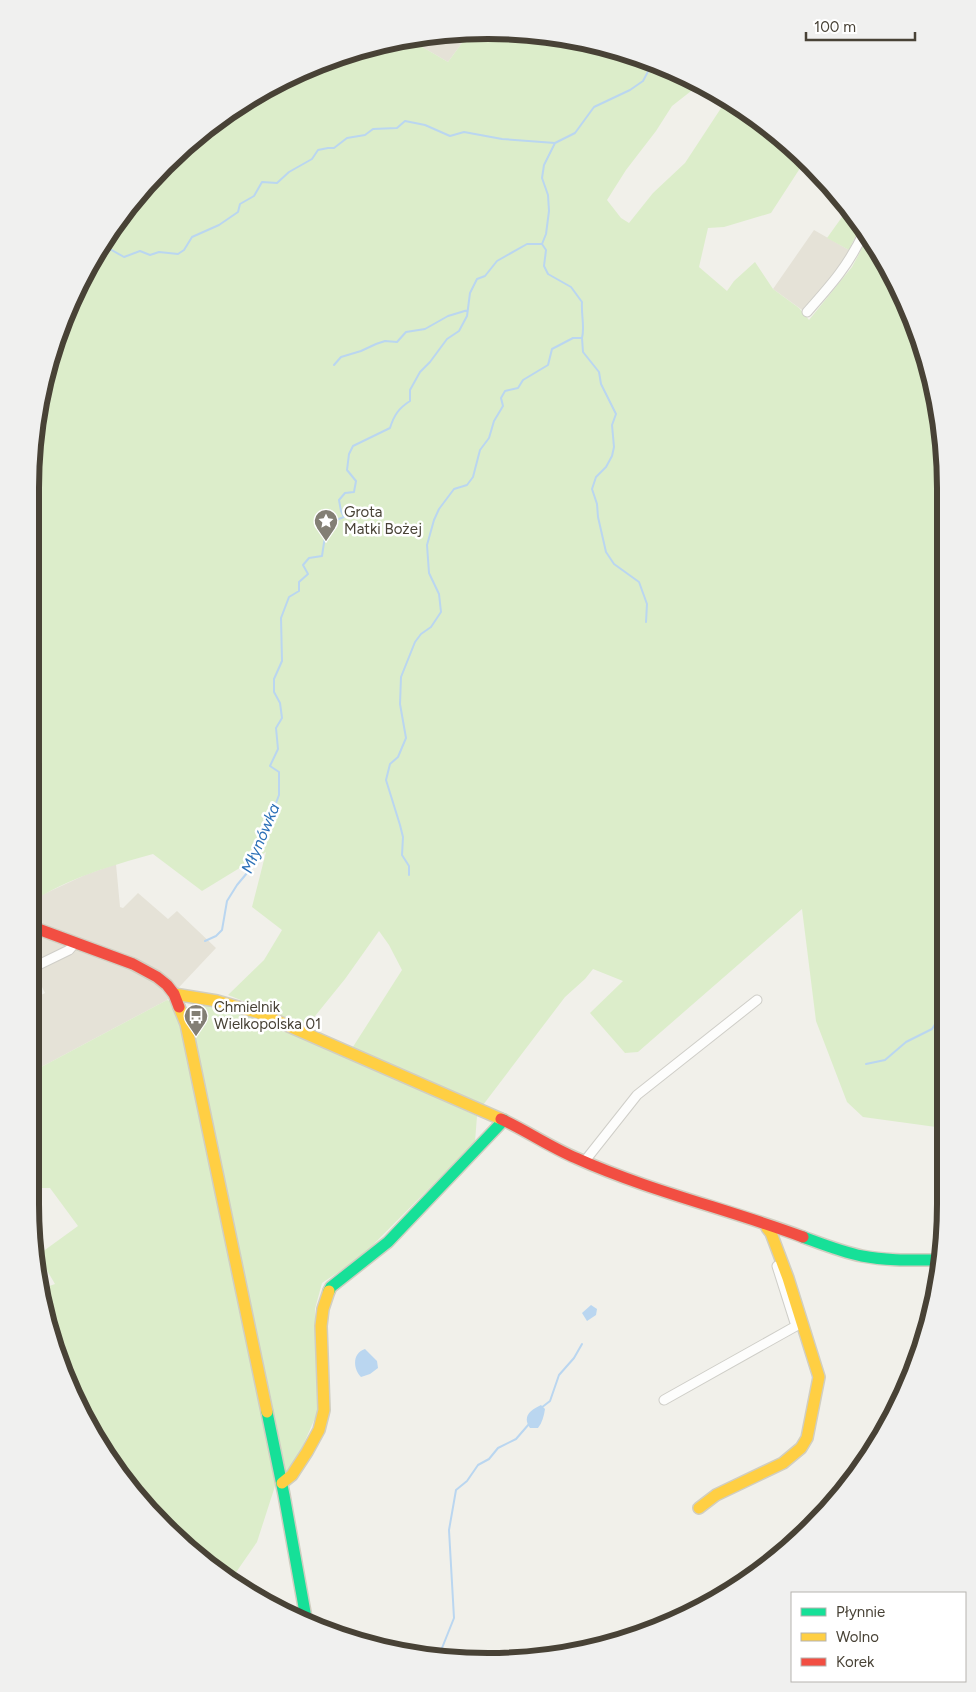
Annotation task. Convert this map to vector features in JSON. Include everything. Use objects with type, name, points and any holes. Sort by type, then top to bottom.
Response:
[{"type":"street","points":[[807,312],[845,268],[862,237]]},
{"type":"street","points":[[39,929],[146,970],[166,985],[174,994],[186,1024],[282,1483],[305,1614]]},
{"type":"street","points":[[39,965],[69,950],[75,943]]},
{"type":"street","points":[[174,994],[215,1000],[260,1013],[504,1120],[584,1162],[674,1196],[839,1250],[863,1256],[902,1260],[933,1260]]},
{"type":"street","points":[[584,1162],[636,1096],[757,1000]]},
{"type":"street","points":[[282,1483],[292,1475],[319,1430],[324,1410],[321,1326],[323,1309],[332,1287],[388,1242],[504,1120]]},
{"type":"street","points":[[664,1400],[796,1326],[766,1232],[768,1226]]},
{"type":"street","points":[[699,1508],[716,1494],[783,1463],[801,1448],[807,1438],[819,1377],[788,1278],[768,1226]]},
{"type":"shaded area","points":[[464,40],[448,62],[418,45]]},
{"type":"shaded area","points":[[814,230],[849,250],[839,269],[805,312],[773,289]]},
{"type":"shaded area","points":[[116,864],[120,907],[123,908],[138,893],[168,919],[177,911],[216,948],[167,1000],[39,1068],[39,996],[45,993],[39,981],[39,897],[85,875]]},
{"type":"green space","points":[[464,40],[517,40],[576,47],[604,54],[660,73],[687,85],[694,89],[672,106],[607,200],[621,218],[629,223],[653,193],[685,163],[723,105],[738,114],[802,166],[771,213],[724,227],[708,228],[699,267],[727,291],[734,281],[755,262],[773,289],[799,308],[809,320],[852,267],[865,243],[891,289],[903,316],[922,372],[929,400],[936,459],[937,1129],[936,1127],[863,1117],[847,1102],[816,1021],[802,909],[638,1052],[625,1053],[590,1013],[623,981],[593,969],[565,997],[483,1105],[351,1050],[402,970],[389,945],[379,931],[345,979],[307,1026],[228,995],[264,960],[282,930],[252,907],[266,852],[202,891],[153,854],[105,868],[59,886],[39,897],[40,459],[47,400],[54,372],[73,316],[85,289],[114,238],[150,192],[192,150],[238,114],[289,85],[316,73],[372,54],[400,47],[418,45],[448,62]]},
{"type":"green space","points":[[844,215],[857,232],[849,250],[827,238]]},
{"type":"green space","points":[[167,1000],[192,1009],[209,1004],[235,1010],[307,1038],[477,1116],[475,1142],[361,1257],[322,1283],[315,1309],[319,1409],[301,1450],[288,1470],[276,1483],[257,1542],[234,1575],[192,1542],[150,1500],[114,1454],[85,1403],[73,1376],[54,1320],[47,1292],[46,1287],[55,1284],[43,1264],[42,1252],[78,1226],[50,1188],[39,1188],[39,1068]]},
{"type":"water","points":[[591,1305],[597,1309],[596,1315],[587,1321],[582,1313]]},
{"type":"water","points":[[365,1349],[377,1361],[378,1368],[370,1374],[361,1377],[356,1370],[355,1362],[358,1354]]},
{"type":"water","points":[[541,1405],[545,1409],[541,1424],[538,1428],[530,1428],[527,1420],[528,1414]]},
{"type":"waterway","name":"Młynówka","points":[[205,941],[216,936],[222,930],[227,901],[252,867],[279,795],[279,772],[270,766],[278,749],[276,728],[282,718],[280,703],[274,692],[274,679],[282,661],[281,618],[289,597],[299,591],[299,582],[308,574],[303,565],[309,558],[322,556],[325,537],[329,527],[344,517],[339,500],[345,493],[354,492],[356,481],[347,470],[349,454],[353,446],[390,428],[397,412],[410,401],[410,390],[420,372],[447,339],[459,331],[467,316],[470,293],[477,279],[485,276],[497,261],[527,244],[542,244],[546,234],[549,211],[548,195],[542,178],[544,165],[555,143],[575,133],[594,107],[630,90],[643,81],[649,69]]},
{"type":"waterway","points":[[108,248],[124,257],[140,251],[150,255],[159,252],[178,254],[184,250],[192,237],[219,225],[238,212],[240,204],[254,196],[262,182],[277,183],[289,172],[312,159],[318,150],[334,148],[347,138],[365,135],[373,129],[397,128],[405,121],[425,125],[450,136],[464,132],[502,139],[555,143]]},
{"type":"waterway","points":[[409,875],[409,866],[402,855],[403,837],[386,780],[390,764],[398,757],[406,738],[400,704],[401,677],[415,642],[421,634],[431,627],[441,612],[439,594],[429,573],[427,545],[434,520],[439,509],[454,489],[467,485],[473,477],[480,450],[489,438],[494,421],[503,406],[501,398],[505,391],[518,388],[523,380],[548,365],[552,349],[573,338],[582,338],[582,302],[571,287],[548,274],[544,266],[546,250],[542,244]]},
{"type":"waterway","points":[[334,365],[341,357],[385,341],[397,342],[406,332],[425,329],[448,316],[468,310]]},
{"type":"waterway","points":[[582,338],[583,352],[599,372],[601,384],[616,414],[612,425],[614,447],[612,456],[606,467],[596,477],[592,489],[597,504],[598,517],[606,552],[614,564],[639,582],[647,604],[646,622]]},
{"type":"waterway","points":[[866,1064],[885,1060],[906,1042],[932,1029],[937,1021]]},
{"type":"waterway","points":[[541,1408],[550,1401],[559,1375],[574,1358],[582,1344]]},
{"type":"waterway","points":[[441,1650],[454,1618],[449,1530],[456,1490],[467,1481],[478,1465],[489,1459],[498,1448],[516,1439],[529,1424]]},
{"type":"traffic: fast","points":[[329,1291],[331,1287],[388,1242],[504,1120]]},
{"type":"traffic: fast","points":[[803,1237],[840,1250],[872,1258],[933,1260]]},
{"type":"traffic: fast","points":[[267,1412],[305,1614]]},
{"type":"traffic: slow","points":[[174,994],[217,1001],[259,1013],[501,1119]]},
{"type":"traffic: slow","points":[[179,1007],[186,1024],[267,1412]]},
{"type":"traffic: slow","points":[[699,1508],[716,1495],[783,1463],[801,1448],[807,1438],[819,1377],[788,1278],[771,1233],[767,1228]]},
{"type":"traffic: slow","points":[[282,1483],[292,1475],[307,1452],[319,1430],[324,1410],[321,1326],[323,1309],[329,1291]]},
{"type":"traffic: jam","points":[[39,929],[133,964],[157,977],[174,994],[179,1007]]},
{"type":"traffic: jam","points":[[501,1119],[566,1154],[604,1170],[803,1237]]},
{"type":"place","name":"Grota Matki Bożej","points":[[326,542]]},
{"type":"place","name":"Chmielnik Wielkopolska 01","points":[[196,1037]]}]
